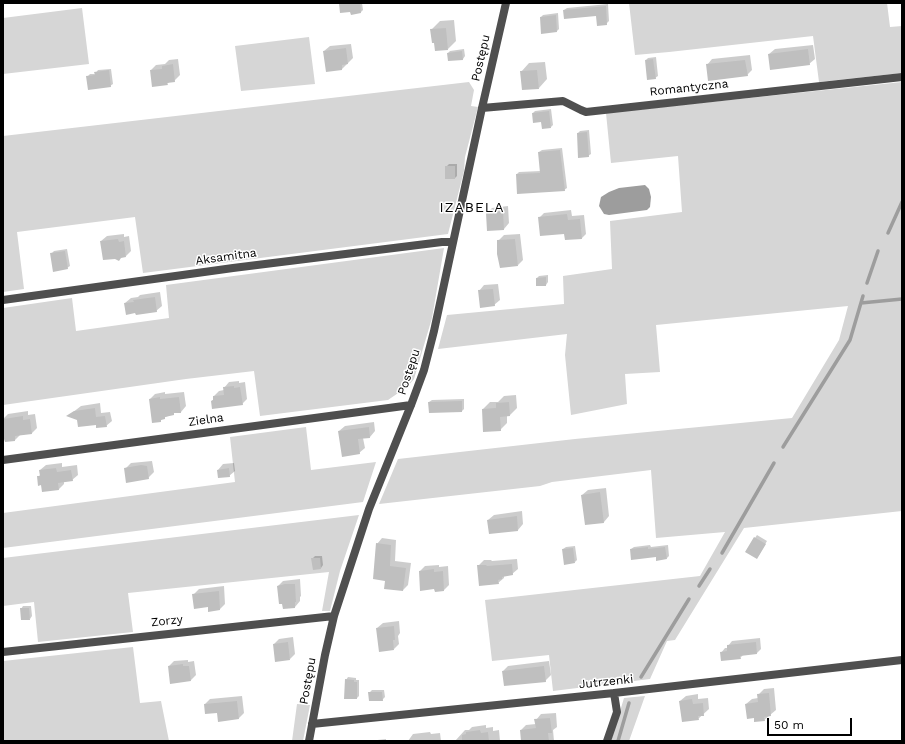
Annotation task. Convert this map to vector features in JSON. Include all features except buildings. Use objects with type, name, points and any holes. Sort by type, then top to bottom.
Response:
[{"type":"street","name":"Postępu","points":[[309,741],[324,655],[334,616],[368,509],[424,370],[434,331],[506,3]]},
{"type":"street","name":"Romantyczna","points":[[482,108],[563,101],[586,112],[902,77]]},
{"type":"street","name":"Aksamitna","points":[[3,300],[240,267],[442,242],[453,242]]},
{"type":"street","name":"Zielna","points":[[3,460],[411,404]]},
{"type":"street","name":"Zorzy","points":[[3,652],[334,616]]},
{"type":"street","name":"Jutrzenki","points":[[312,724],[614,693],[902,660]]},
{"type":"street","points":[[607,741],[617,712],[614,693]]},
{"type":"shaded area","points":[[629,3],[887,3],[890,27],[902,26],[902,73],[819,82],[813,36],[635,55]]},
{"type":"shaded area","points":[[82,8],[89,64],[3,74],[3,18]]},
{"type":"shaded area","points":[[309,37],[315,84],[241,91],[235,46]]},
{"type":"shaded area","points":[[469,82],[474,90],[471,106],[478,107],[448,234],[143,273],[135,217],[17,232],[24,289],[3,292],[3,136]]},
{"type":"shaded area","points":[[902,82],[902,511],[744,528],[675,640],[667,641],[650,679],[553,691],[549,655],[492,661],[485,600],[700,576],[725,532],[656,538],[651,470],[552,482],[540,486],[379,504],[398,459],[575,439],[792,418],[839,340],[848,306],[656,325],[660,372],[625,374],[627,404],[571,415],[565,355],[567,334],[438,349],[447,315],[564,304],[563,276],[612,269],[610,221],[682,212],[678,156],[611,163],[606,113]]},
{"type":"shaded area","points":[[645,185],[649,189],[651,197],[650,207],[647,210],[609,215],[604,214],[599,206],[601,197],[609,192],[619,188]]},
{"type":"shaded area","points":[[444,248],[432,318],[414,379],[407,387],[388,400],[260,416],[254,371],[186,379],[3,405],[3,308],[72,298],[76,331],[169,318],[166,285]]},
{"type":"shaded area","points":[[306,427],[311,470],[376,462],[363,502],[3,548],[3,513],[235,482],[230,437]]},
{"type":"shaded area","points":[[359,515],[340,571],[330,611],[322,611],[329,572],[128,593],[133,632],[38,642],[34,602],[3,606],[3,558]]},
{"type":"shaded area","points":[[133,647],[140,703],[161,701],[169,741],[3,741],[3,661]]},
{"type":"shaded area","points":[[645,696],[629,741],[611,741],[624,698]]},
{"type":"shaded area","points":[[297,704],[310,705],[303,741],[292,741]]},
{"type":"waterway","points":[[888,233],[902,202]]},
{"type":"waterway","points":[[867,283],[878,251]]},
{"type":"waterway","points":[[783,447],[850,340],[863,296]]},
{"type":"waterway","points":[[861,303],[902,299]]},
{"type":"waterway","points":[[722,553],[774,463]]},
{"type":"waterway","points":[[699,586],[710,569]]},
{"type":"waterway","points":[[641,677],[689,599]]},
{"type":"waterway","points":[[618,741],[629,703]]},
{"type":"district","name":"IZABELA","points":[[472,208]]}]
